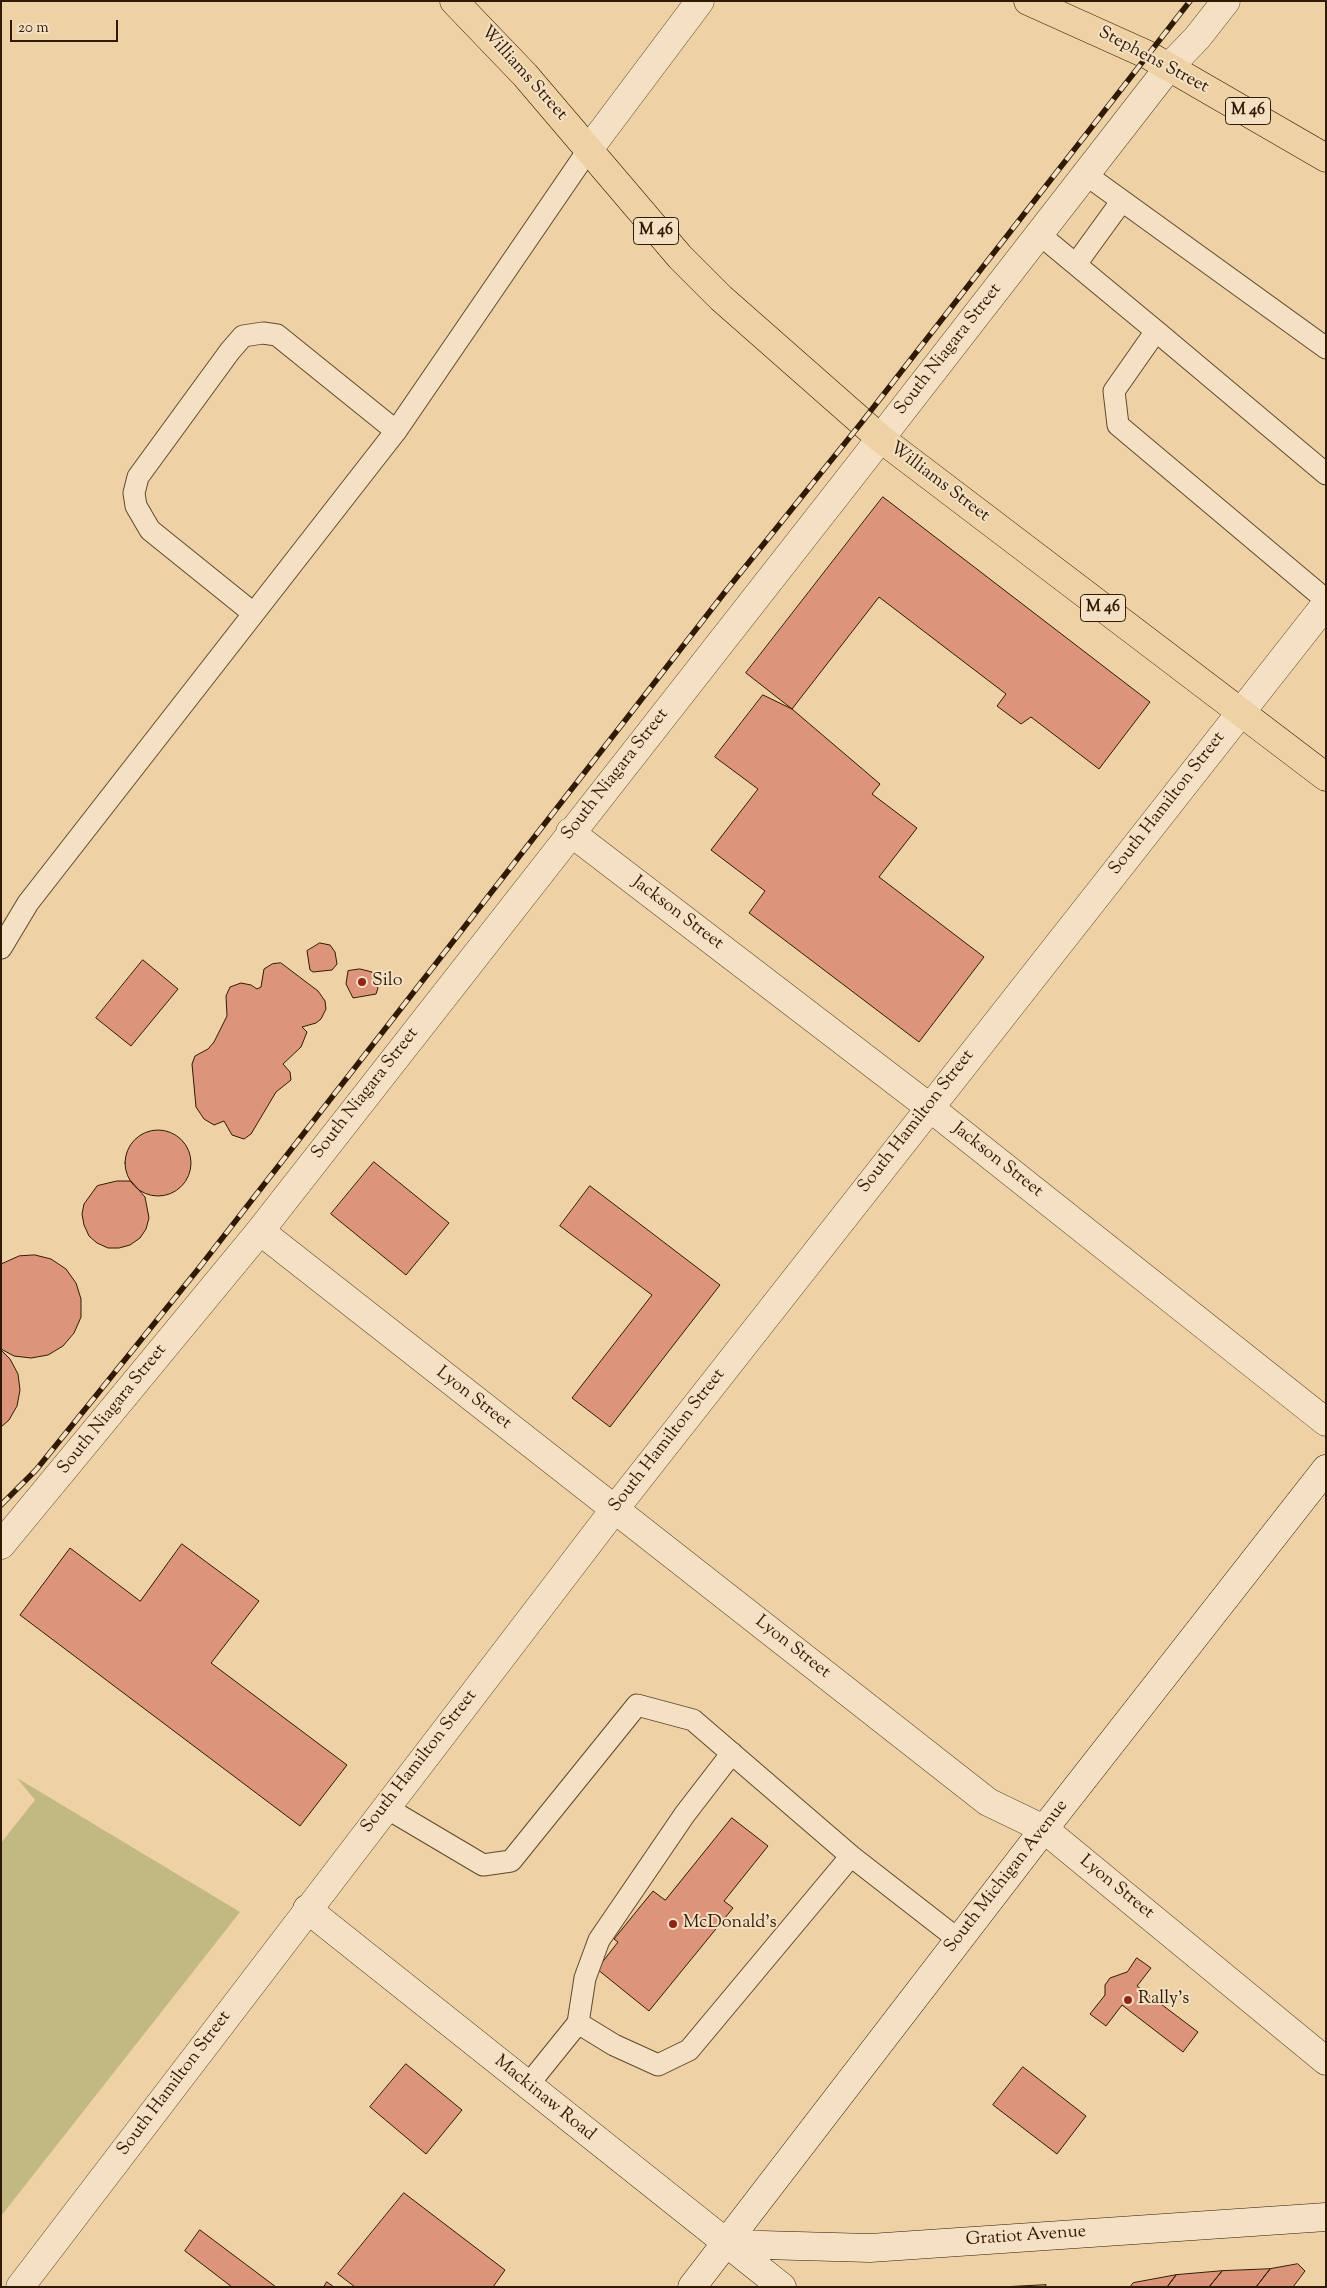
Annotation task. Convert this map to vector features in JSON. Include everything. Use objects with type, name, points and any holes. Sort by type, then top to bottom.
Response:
[{"type":"highway","name":"Williams Street","points":[[454,1],[525,75],[589,149],[638,210],[680,257],[721,298],[880,438],[1326,777]]},
{"type":"highway","name":"Stephens Street","points":[[1028,1],[1116,39],[1169,67],[1326,158]]},
{"type":"street","points":[[589,149],[700,1]]},
{"type":"street","name":"South Niagara Street","points":[[1,1545],[260,1231],[1169,67],[1197,38],[1226,1]]},
{"type":"street","name":"South Hamilton Street","points":[[20,2287],[307,1909],[614,1510],[1326,604]]},
{"type":"street","name":"Jackson Street","points":[[570,832],[929,1107],[1326,1422]]},
{"type":"street","name":"Lyon Street","points":[[260,1231],[988,1802],[1044,1829],[1326,2061]]},
{"type":"street","name":"South Michigan Avenue","points":[[692,2287],[1044,1829],[1326,1469]]},
{"type":"street","name":"Mackinaw Road","points":[[307,1909],[782,2287]]},
{"type":"street","name":"Gratiot Avenue","points":[[726,2244],[870,2248],[1326,2217]]},
{"type":"lane","points":[[1,948],[28,903],[396,431],[589,149]]},
{"type":"lane","points":[[1085,174],[1121,202],[1326,348]]},
{"type":"lane","points":[[1076,264],[1121,202]]},
{"type":"lane","points":[[1039,234],[1326,474]]},
{"type":"lane","points":[[1156,332],[1114,391],[1118,426],[1326,600]]},
{"type":"lane","points":[[253,613],[150,530],[136,506],[134,492],[138,477],[230,350],[243,336],[263,333],[277,335],[396,431]]},
{"type":"lane","points":[[385,1807],[483,1865],[511,1861],[637,1705],[693,1720],[851,1856],[959,1940]]},
{"type":"lane","points":[[528,2085],[578,2023],[585,1978],[599,1940],[685,1814],[732,1754]]},
{"type":"lane","points":[[578,2023],[614,2046],[658,2065],[689,2050],[851,1856]]},
{"type":"shaded area","points":[[17,1778],[240,1912],[1,2216],[1,1843],[35,1800]]},
{"type":"building","points":[[883,497],[1150,702],[1099,769],[1031,717],[1021,724],[997,706],[1006,694],[879,597],[792,709],[746,673]]},
{"type":"building","points":[[763,695],[792,709],[880,784],[872,794],[917,828],[879,877],[984,957],[919,1042],[749,913],[765,891],[711,850],[758,789],[715,757]]},
{"type":"building","name":"Silo","points":[[320,943],[330,945],[335,952],[337,964],[332,970],[313,972],[310,970],[307,951]]},
{"type":"building","points":[[143,960],[178,989],[131,1046],[96,1018]]},
{"type":"building","points":[[281,963],[318,991],[325,1001],[326,1009],[321,1019],[316,1023],[302,1027],[307,1032],[301,1047],[283,1064],[290,1072],[291,1080],[276,1092],[251,1134],[244,1139],[232,1135],[224,1121],[214,1125],[204,1119],[196,1107],[192,1064],[195,1056],[208,1049],[214,1042],[227,1016],[226,996],[230,987],[241,983],[251,985],[257,989],[261,987],[264,969],[272,964]]},
{"type":"building","name":"Silo","points":[[360,969],[372,972],[378,988],[376,994],[353,998],[346,984],[348,971]]},
{"type":"building","points":[[158,1130],[171,1133],[181,1140],[188,1150],[191,1163],[188,1176],[181,1186],[171,1193],[158,1196],[145,1193],[135,1186],[128,1176],[125,1163],[128,1150],[135,1140],[145,1133]]},
{"type":"building","points":[[374,1162],[449,1223],[406,1275],[331,1214]]},
{"type":"building","points":[[117,1181],[131,1181],[145,1197],[149,1218],[146,1229],[140,1238],[130,1245],[108,1248],[97,1243],[89,1236],[82,1214],[84,1204],[97,1186]]},
{"type":"building","points":[[590,1186],[720,1285],[610,1427],[572,1398],[652,1295],[560,1226]]},
{"type":"building","points":[[35,1255],[51,1259],[66,1269],[76,1283],[81,1299],[81,1317],[74,1333],[63,1346],[48,1355],[31,1358],[14,1356],[1,1349],[1,1264],[19,1256]]},
{"type":"building","points":[[1,1350],[10,1359],[18,1374],[20,1390],[17,1406],[9,1420],[1,1427]]},
{"type":"building","points":[[182,1544],[259,1601],[211,1663],[347,1765],[300,1826],[20,1615],[70,1548],[140,1601]]},
{"type":"building","name":"McDonald's","points":[[732,1818],[768,1846],[724,1901],[733,1908],[649,2011],[597,1969],[618,1942],[614,1939],[653,1891],[665,1900]]},
{"type":"building","name":"Rally's","points":[[1137,1958],[1151,1968],[1137,1986],[1198,2032],[1183,2052],[1122,2005],[1106,2026],[1090,2014],[1105,1995],[1105,1985],[1110,1978],[1127,1972]]},
{"type":"building","points":[[406,2064],[462,2110],[426,2154],[370,2107]]},
{"type":"building","points":[[1023,2067],[1086,2116],[1057,2154],[993,2105]]},
{"type":"building","points":[[404,2193],[505,2270],[493,2287],[355,2287],[338,2274]]},
{"type":"building","points":[[200,2230],[276,2287],[232,2287],[185,2251]]},
{"type":"building","points":[[1298,2264],[1305,2271],[1293,2287],[1256,2287],[1270,2269]]},
{"type":"building","points":[[1270,2269],[1256,2287],[1209,2287],[1222,2271]]},
{"type":"building","points":[[1222,2271],[1209,2287],[1167,2287],[1176,2275]]},
{"type":"building","points":[[1176,2275],[1167,2287],[1130,2287],[1133,2283]]},
{"type":"building","points":[[327,2282],[334,2287],[324,2287]]},
{"type":"building","points":[[1046,2285],[1045,2287],[1002,2287]]},
{"type":"railway","points":[[1,1505],[36,1470],[199,1268],[725,592],[862,422],[1190,1]]},
{"type":"place","name":"Silo","points":[[362,982]]},
{"type":"place","name":"McDonald's","points":[[673,1924]]},
{"type":"place","name":"Rally's","points":[[1128,2000]]}]
